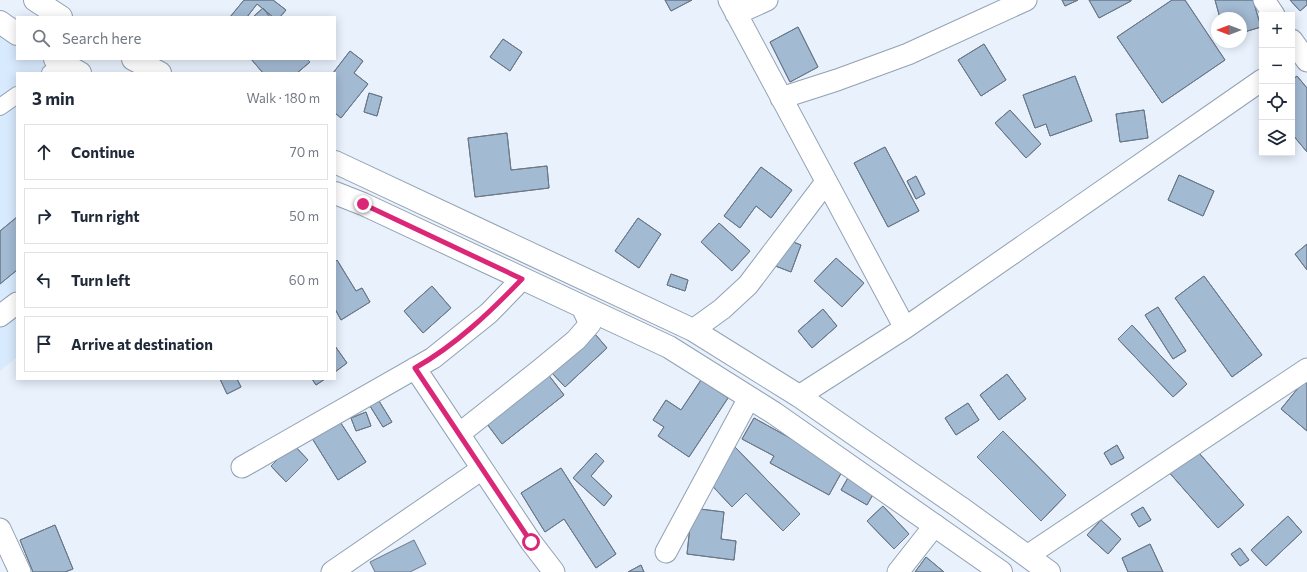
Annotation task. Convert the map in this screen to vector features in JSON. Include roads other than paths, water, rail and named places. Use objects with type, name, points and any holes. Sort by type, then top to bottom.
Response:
[{"type":"main road","points":[[35,0],[60,16]]},
{"type":"main road","points":[[0,22],[16,33]]},
{"type":"main road","points":[[135,60],[158,72]]},
{"type":"main road","points":[[336,162],[693,330],[799,396],[1049,572]]},
{"type":"main road","points":[[336,193],[669,347],[774,413],[1002,572]]},
{"type":"street","points":[[767,0],[732,7],[906,328]]},
{"type":"street","points":[[781,98],[837,80],[908,54],[1026,0]]},
{"type":"street","points":[[1264,0],[1272,12]]},
{"type":"street","points":[[799,396],[906,328],[1259,82]]},
{"type":"street","points":[[0,107],[16,96]]},
{"type":"street","points":[[693,330],[722,308],[748,285],[826,182]]},
{"type":"street","points":[[242,467],[433,358],[489,313],[522,279]]},
{"type":"street","points":[[0,316],[16,304]]},
{"type":"street","points":[[459,434],[541,370],[576,340],[590,324],[582,307]]},
{"type":"street","points":[[415,368],[531,542],[554,572]]},
{"type":"street","points":[[1027,556],[1307,369]]},
{"type":"street","points":[[666,552],[749,398]]},
{"type":"street","points":[[332,572],[482,469]]},
{"type":"street","points":[[898,572],[935,525]]},
{"type":"street","points":[[0,529],[20,572]]}]
